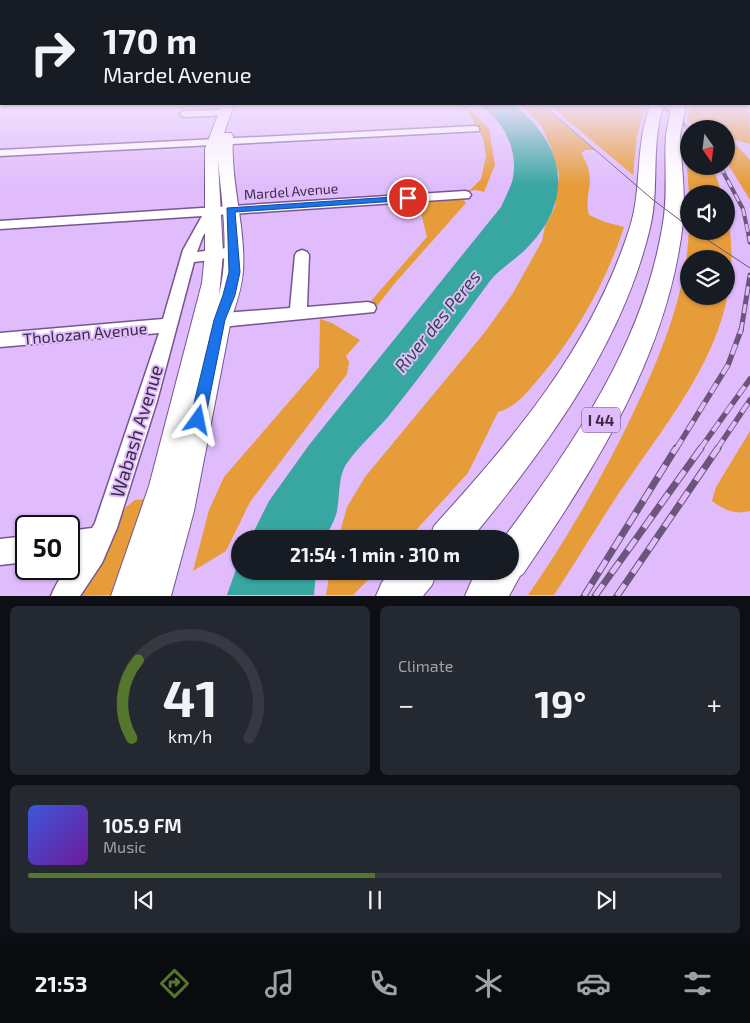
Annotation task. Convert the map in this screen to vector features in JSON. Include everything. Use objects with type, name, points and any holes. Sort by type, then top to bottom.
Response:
[{"type":"highway","points":[[455,530],[506,471],[568,382],[595,338],[614,300],[640,226],[652,129]]},
{"type":"highway","name":"I 44","points":[[519,548],[545,512],[585,448],[614,396],[636,350],[652,309],[665,266],[674,201],[674,129]]},
{"type":"highway","points":[[396,596],[410,580]]},
{"type":"highway","points":[[485,596],[497,580]]},
{"type":"main road","points":[[220,142],[222,129]]},
{"type":"main road","points":[[154,596],[180,511],[211,321],[212,283],[224,253],[221,211],[210,171],[212,149],[220,142],[226,129]]},
{"type":"main road","points":[[128,596],[163,486],[211,321]]},
{"type":"street","points":[[0,153],[475,129]]},
{"type":"street","name":"Mardel Avenue","points":[[0,225],[465,195]]},
{"type":"street","name":"Wabash Avenue","points":[[64,596],[81,573],[100,540],[109,516],[193,242],[203,222],[221,211]]},
{"type":"street","points":[[188,258],[224,253]]},
{"type":"street","points":[[298,314],[302,255]]},
{"type":"street","points":[[211,321],[368,308]]},
{"type":"street","name":"Tholozan Avenue","points":[[0,340],[169,325]]},
{"type":"street","points":[[80,543],[100,540]]},
{"type":"street","points":[[0,552],[15,550]]},
{"type":"shaded area","points":[[478,129],[489,129],[495,165],[484,192],[469,191],[481,179],[486,156],[483,138]]},
{"type":"shaded area","points":[[543,129],[570,129],[595,150],[585,150],[581,153],[589,171],[589,215],[624,227],[608,269],[588,309],[564,347],[532,387],[515,404],[498,412],[468,473],[416,530],[341,530],[347,507],[365,477],[485,332],[513,293],[542,241],[545,226],[555,207],[559,175]]},
{"type":"shaded area","points":[[578,129],[639,129],[633,175]]},
{"type":"shaded area","points":[[735,129],[750,129],[750,144],[735,140]]},
{"type":"shaded area","points":[[735,143],[750,160],[750,200],[735,175]]},
{"type":"shaded area","points":[[688,175],[716,175],[719,185],[688,185]]},
{"type":"shaded area","points":[[462,198],[466,203],[371,311],[370,302],[427,237],[418,201]]},
{"type":"shaded area","points":[[688,240],[730,240],[731,250],[687,250]]},
{"type":"shaded area","points":[[680,291],[680,305],[725,305],[710,349],[676,411],[613,501],[554,595],[528,595],[566,537],[622,436],[657,360]]},
{"type":"shaded area","points":[[320,319],[332,323],[360,340],[346,356],[349,362],[347,374],[250,502],[236,530],[231,530],[231,541],[226,551],[193,571],[209,510],[224,477],[319,367]]},
{"type":"shaded area","points":[[750,431],[750,511],[734,512],[712,501],[716,487]]},
{"type":"shaded area","points":[[147,499],[115,595],[77,596],[126,507],[135,500]]},
{"type":"shaded area","points":[[328,580],[368,580],[353,595],[326,595]]},
{"type":"water","name":"River des Peres","points":[[503,129],[538,129],[553,155],[558,174],[557,192],[552,211],[542,230],[526,249],[490,281],[387,418],[347,463],[342,473],[336,514],[329,530],[254,530],[269,501],[309,445],[501,207],[513,178],[514,167],[511,145]]},
{"type":"water","points":[[232,580],[315,580],[314,595],[227,595]]},
{"type":"tram line","points":[[571,129],[652,199],[680,220]]},
{"type":"tram line","points":[[708,240],[750,268]]},
{"type":"railway","points":[[725,175],[743,209],[749,237]]},
{"type":"railway","points":[[749,236],[750,242]]},
{"type":"railway","points":[[741,331],[750,275]]},
{"type":"railway","points":[[676,449],[728,365],[741,330]]},
{"type":"railway","points":[[700,449],[750,379]]},
{"type":"railway","points":[[717,449],[750,400]]},
{"type":"railway","points":[[584,596],[676,448]]},
{"type":"railway","points":[[595,596],[701,448]]},
{"type":"railway","points":[[617,596],[718,448]]},
{"type":"route","points":[[198,420],[220,320],[229,295],[234,272],[230,210],[408,198]]}]
